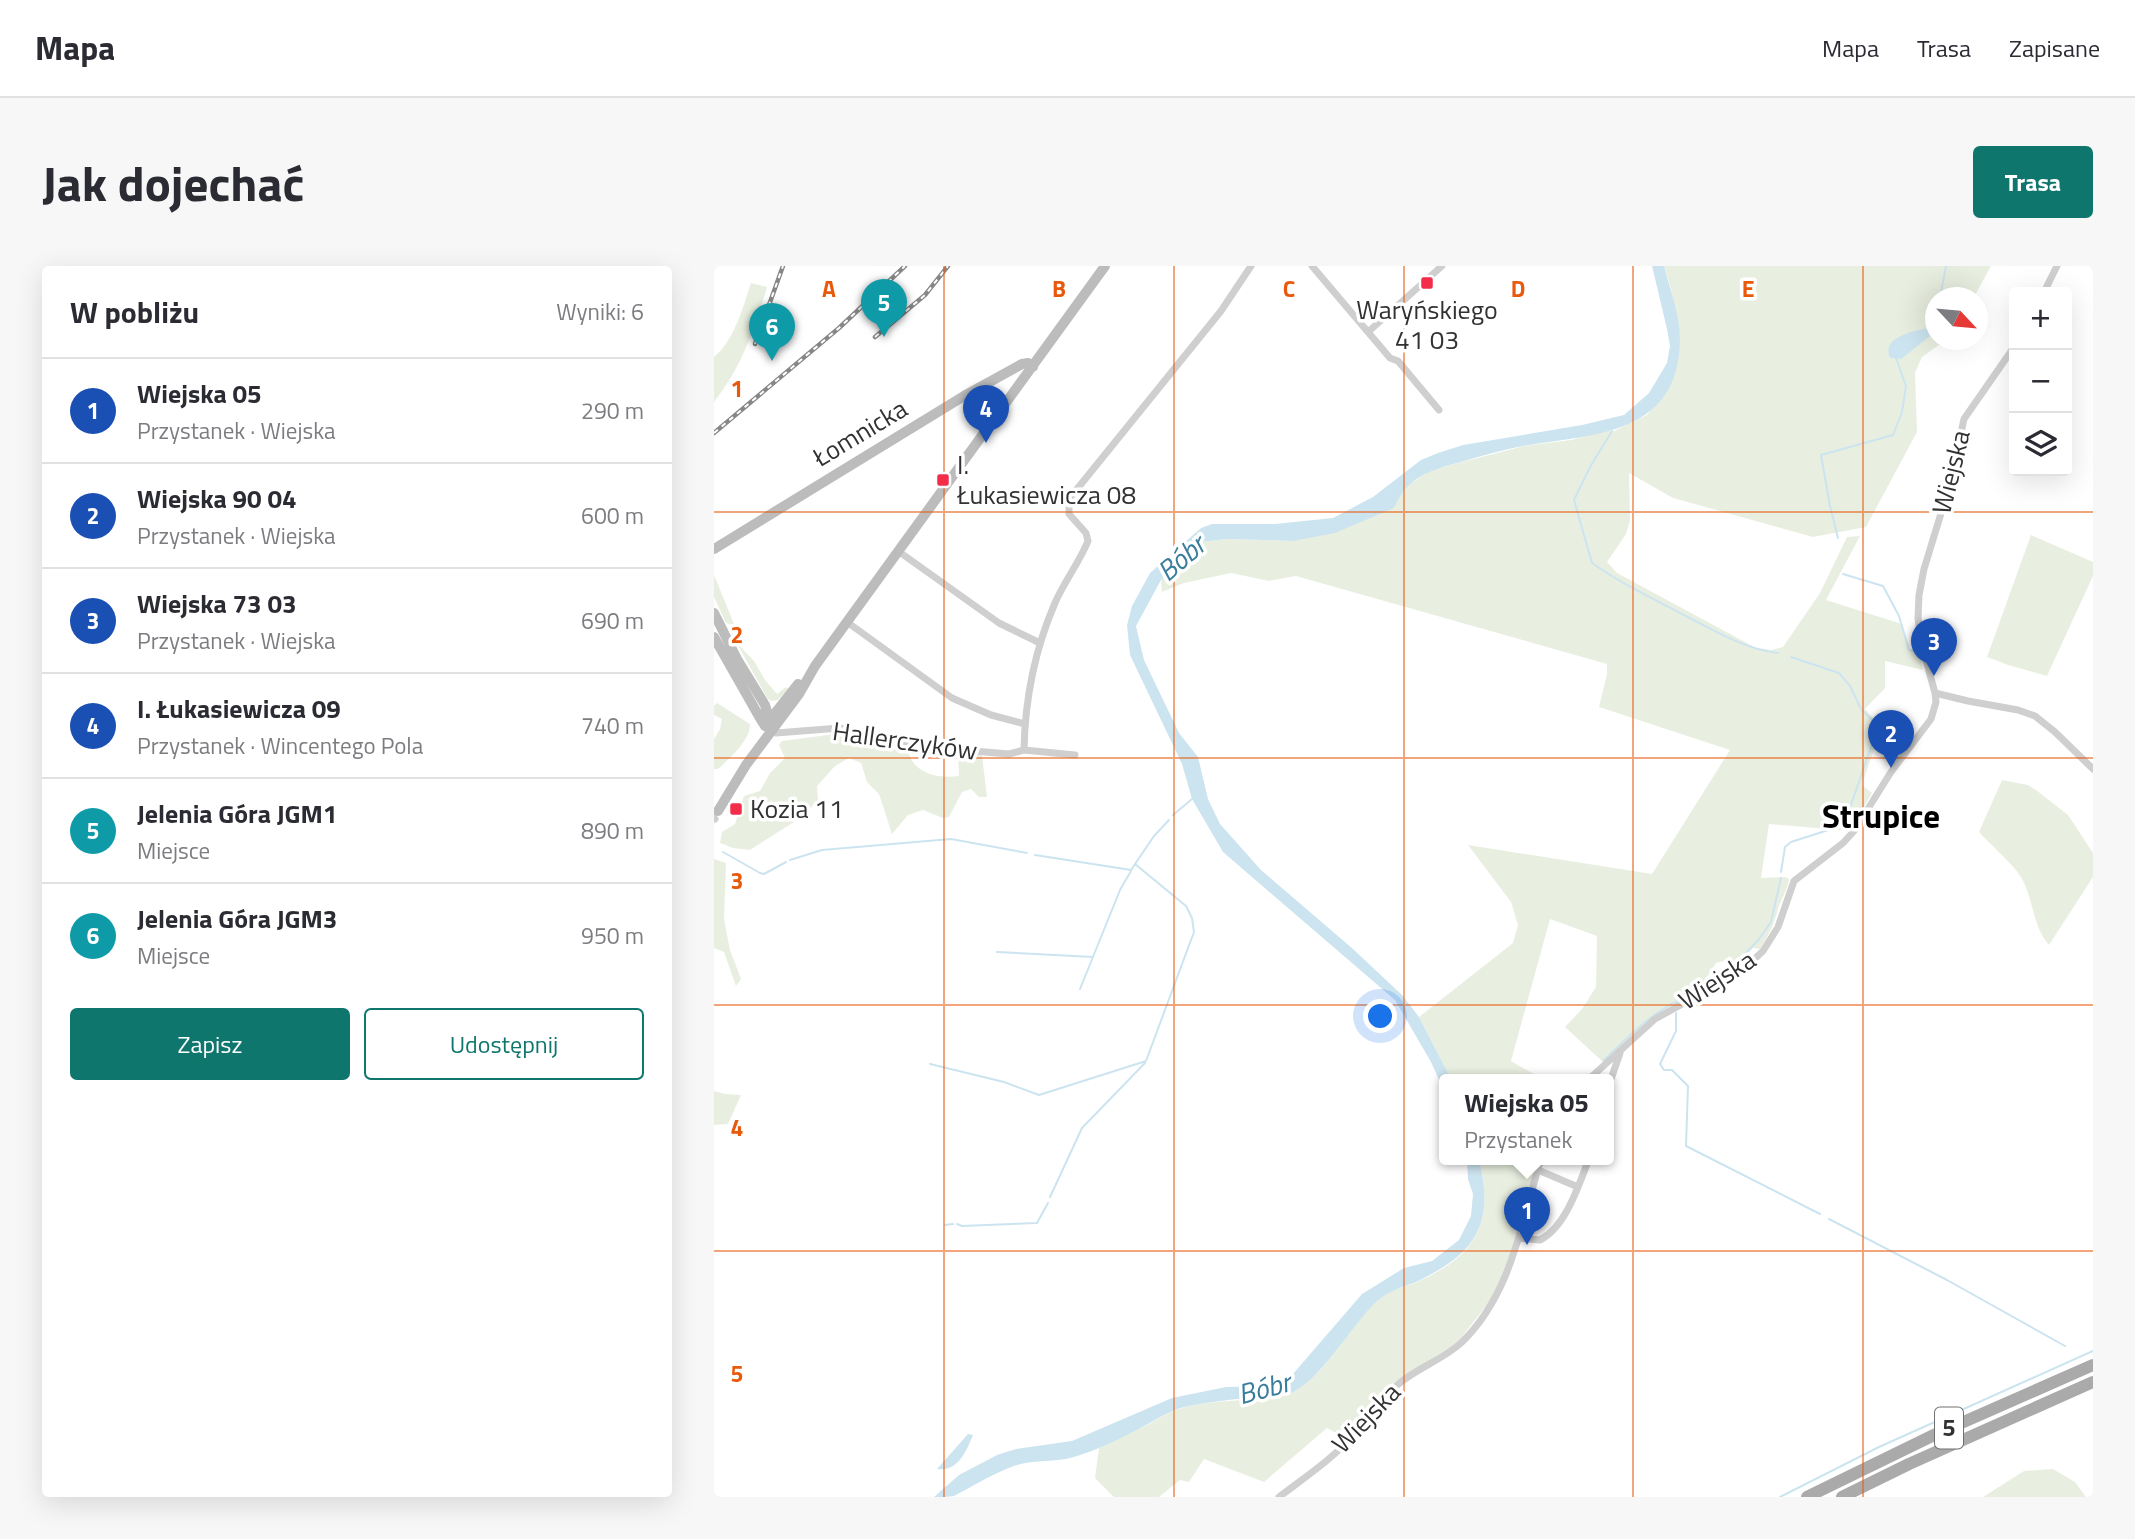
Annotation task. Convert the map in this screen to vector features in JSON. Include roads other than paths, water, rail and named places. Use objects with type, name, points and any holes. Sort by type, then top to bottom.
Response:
[{"type":"main road","name":"5","points":[[1807,1497],[1934,1435],[2093,1365]]},
{"type":"main road","name":"5","points":[[1842,1497],[1919,1459],[2093,1382]]},
{"type":"street","points":[[715,817],[732,776],[799,694],[847,622],[1105,266]]},
{"type":"street","points":[[1024,750],[1025,724],[1040,643],[1055,603],[1086,546],[1088,537],[1069,514],[1071,495],[1214,320],[1251,266]]},
{"type":"street","points":[[1312,266],[1390,358],[1398,361],[1439,410]]},
{"type":"street","points":[[1368,332],[1442,266]]},
{"type":"street","points":[[2046,287],[2057,266]]},
{"type":"street","name":"Wiejska","points":[[1595,1074],[1655,1019],[1733,976],[1763,951],[1778,928],[1794,881],[1843,843],[1854,831],[1884,782],[1931,719],[1936,702],[1935,692],[1921,642],[1918,618],[1924,569],[1950,484],[1964,419],[2012,350]]},
{"type":"street","name":"Łomnicka","points":[[714,549],[981,387],[1022,364],[1033,366]]},
{"type":"street","points":[[981,387],[990,390],[1004,405]]},
{"type":"street","points":[[898,551],[999,623],[1040,643]]},
{"type":"street","points":[[714,613],[765,705],[771,727]]},
{"type":"street","points":[[847,622],[952,698],[990,715],[1025,724]]},
{"type":"street","points":[[714,637],[771,727]]},
{"type":"street","points":[[765,705],[775,707],[780,704],[812,671]]},
{"type":"street","points":[[1935,692],[2027,712],[2055,732],[2093,769]]},
{"type":"street","points":[[771,727],[780,704]]},
{"type":"street","name":"Hallerczyków","points":[[771,727],[783,735],[841,728],[860,731],[902,745],[1009,754],[1024,750],[1075,755]]},
{"type":"street","name":"Wiejska","points":[[1613,1074],[1620,1052]]},
{"type":"street","name":"Wiejska","points":[[1279,1497],[1352,1437],[1384,1398],[1406,1377],[1446,1354],[1466,1337],[1495,1298],[1511,1266],[1539,1165]]},
{"type":"street","points":[[1519,1238],[1534,1241],[1553,1231],[1573,1199],[1587,1165]]},
{"type":"street","points":[[1538,1170],[1578,1187]]},
{"type":"water","name":"Bóbr","points":[[1652,266],[1664,266],[1677,311],[1680,339],[1676,371],[1665,395],[1649,412],[1628,424],[1604,432],[1507,449],[1430,472],[1406,489],[1394,508],[1335,533],[1293,541],[1227,539],[1201,542],[1161,580],[1136,626],[1144,660],[1179,733],[1198,757],[1208,799],[1220,824],[1261,870],[1402,995],[1419,1017],[1448,1074],[1439,1074],[1439,1080],[1395,1000],[1223,852],[1192,799],[1182,764],[1130,655],[1127,625],[1132,606],[1150,573],[1201,528],[1212,524],[1275,524],[1333,518],[1373,497],[1421,460],[1438,453],[1463,445],[1582,425],[1624,415],[1649,393],[1667,363],[1670,346]]},
{"type":"water","points":[[1925,329],[1925,340],[1901,359],[1890,358],[1888,350],[1891,344],[1912,332]]},
{"type":"water","name":"Bóbr","points":[[1467,1165],[1480,1165],[1484,1202],[1482,1219],[1467,1247],[1438,1270],[1376,1302],[1324,1366],[1301,1387],[1279,1397],[1247,1398],[1183,1407],[1083,1454],[1011,1467],[954,1496],[934,1497],[959,1475],[997,1455],[1016,1449],[1072,1441],[1172,1398],[1226,1387],[1276,1386],[1286,1382],[1362,1294],[1404,1268],[1432,1261],[1459,1240],[1471,1216],[1473,1194]]},
{"type":"water","points":[[968,1434],[973,1435],[960,1460],[950,1467],[937,1469]]},
{"type":"waterway","points":[[1942,287],[1946,266]]},
{"type":"waterway","points":[[1838,538],[1821,455],[1893,435],[1902,412],[1906,386],[1896,358]]},
{"type":"waterway","points":[[1612,431],[1574,500],[1592,563],[1639,592],[1721,634],[1754,648],[1778,653]]},
{"type":"waterway","points":[[1843,574],[1883,586],[1899,616],[1909,650],[1917,651]]},
{"type":"waterway","points":[[1781,872],[1785,847],[1791,842],[1844,825],[1872,744],[1874,722],[1861,709],[1850,686],[1839,673],[1791,657]]},
{"type":"waterway","points":[[1173,815],[1192,799]]},
{"type":"waterway","points":[[1035,855],[1131,870],[1154,836],[1169,820]]},
{"type":"waterway","points":[[790,860],[822,850],[951,839],[1027,853]]},
{"type":"waterway","points":[[723,852],[764,874],[786,862]]},
{"type":"waterway","points":[[930,1064],[1004,1082],[1039,1095],[1146,1061],[1194,932],[1192,918],[1186,906],[1135,864]]},
{"type":"waterway","points":[[1080,989],[1120,890],[1131,871]]},
{"type":"waterway","points":[[1675,1003],[1706,986],[1759,939],[1771,922],[1781,878]]},
{"type":"waterway","points":[[997,952],[1093,957]]},
{"type":"waterway","points":[[1604,1060],[1645,1022],[1673,1003]]},
{"type":"waterway","points":[[1676,1013],[1676,1031],[1660,1064],[1664,1070],[1672,1070],[1688,1086],[1686,1146],[1820,1214]]},
{"type":"waterway","points":[[1050,1197],[1082,1128],[1145,1063]]},
{"type":"waterway","points":[[957,1224],[1037,1223],[1048,1203]]},
{"type":"waterway","points":[[1829,1219],[1947,1280],[2065,1346]]},
{"type":"waterway","points":[[945,1225],[953,1224]]},
{"type":"waterway","points":[[1780,1497],[1879,1447],[2093,1351]]},
{"type":"railway","points":[[755,344],[783,266]]},
{"type":"railway","points":[[714,433],[839,328],[905,266]]},
{"type":"railway","points":[[875,337],[925,295],[948,266]]},
{"type":"place","name":"Waryńskiego 41 03","points":[[1427,283]]},
{"type":"place","name":"Jelenia Góra JGM1","points":[[884,337]]},
{"type":"place","name":"Jelenia Góra JGM3","points":[[772,361]]},
{"type":"place","name":"I. Łukasiewicza 09","points":[[986,443]]},
{"type":"place","name":"I. Łukasiewicza 08","points":[[943,480]]},
{"type":"place","name":"Wiejska 73 03","points":[[1934,676]]},
{"type":"place","name":"Wiejska 90 04","points":[[1891,768]]},
{"type":"place","name":"Kozia 11","points":[[736,809]]},
{"type":"place","name":"Wiejska 05","points":[[1527,1245]]},
{"type":"district","name":"Strupice","points":[[1881,816]]}]
